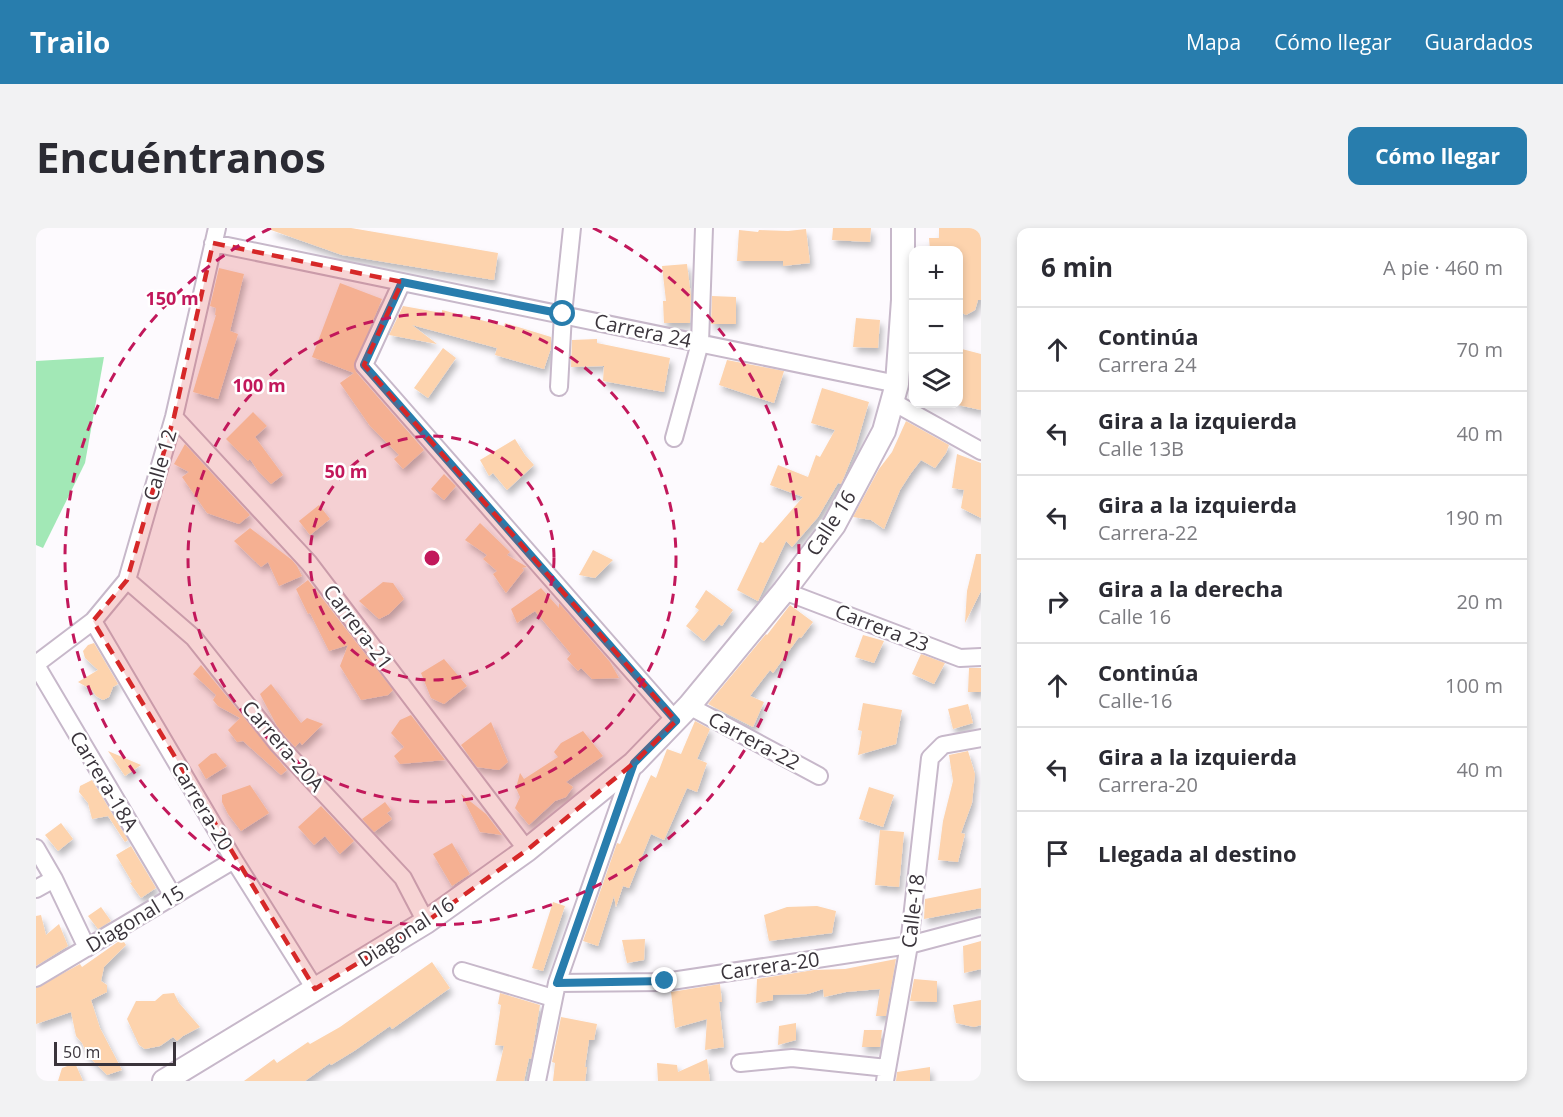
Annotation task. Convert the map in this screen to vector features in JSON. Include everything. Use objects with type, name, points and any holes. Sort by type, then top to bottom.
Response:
[{"type":"street","points":[[559,387],[563,314],[572,228]]},
{"type":"street","points":[[674,438],[700,343],[704,228]]},
{"type":"street","name":"Calle 16","points":[[634,763],[683,713],[784,591],[834,525],[884,431],[895,393],[903,300],[903,228]]},
{"type":"street","name":"Carrera 24","points":[[215,235],[402,282],[700,343],[895,393],[981,451]]},
{"type":"street","name":"Calle 12","points":[[36,664],[93,621],[127,580],[174,417],[215,235]]},
{"type":"street","name":"Carrera-22","points":[[402,282],[364,365],[683,713],[819,776]]},
{"type":"street","name":"Carrera-21","points":[[174,417],[309,563],[527,850]]},
{"type":"street","name":"Carrera-20A","points":[[127,580],[194,638],[278,744],[403,878],[426,922]]},
{"type":"street","name":"Carrera 23","points":[[784,591],[960,658],[981,657]]},
{"type":"street","name":"Carrera-20","points":[[93,621],[234,860],[315,989]]},
{"type":"street","name":"Carrera-18A","points":[[36,664],[173,896]]},
{"type":"street","name":"Calle-18","points":[[886,1074],[909,945],[930,758],[943,745],[981,738]]},
{"type":"street","points":[[537,1081],[555,991],[634,763]]},
{"type":"street","name":"Diagonal 16","points":[[164,1081],[426,922],[527,850],[634,763]]},
{"type":"street","points":[[36,848],[54,879],[87,948]]},
{"type":"street","name":"Diagonal 15","points":[[36,978],[234,860]]},
{"type":"street","points":[[36,889],[54,879]]},
{"type":"street","name":"Carrera-20","points":[[462,971],[555,991],[665,981],[909,945],[981,926]]},
{"type":"street","points":[[740,1062],[792,1058],[886,1074]]},
{"type":"highlighted area","points":[[213,243],[402,282],[364,365],[676,721],[634,763],[527,850],[426,922],[315,989],[93,621],[127,580],[174,417]]},
{"type":"green space","points":[[104,357],[85,463],[43,548],[36,545],[36,361]]},
{"type":"building","points":[[271,228],[351,228],[498,253],[494,280],[342,255],[271,230]]},
{"type":"building","points":[[833,228],[871,228],[870,242],[832,240]]},
{"type":"building","points":[[939,228],[981,228],[981,300],[978,300],[975,310],[966,315],[963,314],[963,246],[930,246],[929,238],[939,238]]},
{"type":"building","points":[[806,229],[810,263],[783,266],[783,261],[737,261],[739,230],[758,232],[759,230]]},
{"type":"building","points":[[687,264],[691,296],[690,323],[664,323],[663,301],[666,301],[662,266]]},
{"type":"building","points":[[219,268],[244,274],[230,331],[238,334],[218,399],[193,392],[216,315],[216,308],[210,306]]},
{"type":"building","points":[[340,283],[382,299],[354,366],[356,372],[424,450],[403,469],[394,459],[399,455],[370,426],[340,383],[354,373],[312,357]]},
{"type":"building","points":[[712,296],[736,297],[736,324],[711,324]]},
{"type":"building","points":[[403,306],[442,313],[442,310],[504,326],[505,323],[551,337],[551,348],[544,369],[495,355],[497,348],[412,325],[437,344],[389,335]]},
{"type":"building","points":[[856,318],[880,320],[878,348],[853,347]]},
{"type":"building","points":[[597,339],[597,343],[670,358],[664,392],[603,381],[604,366],[571,367],[572,340]]},
{"type":"building","points":[[443,348],[456,358],[428,398],[414,388]]},
{"type":"building","points":[[963,349],[981,354],[981,410],[963,406]]},
{"type":"building","points":[[727,360],[784,371],[774,403],[719,385]]},
{"type":"building","points":[[822,388],[869,402],[855,450],[841,484],[838,483],[818,517],[792,547],[786,541],[758,601],[737,590],[760,542],[763,543],[803,497],[770,485],[778,465],[808,477],[816,455],[820,457],[835,430],[811,423]]},
{"type":"building","points":[[253,412],[267,426],[255,437],[283,475],[271,484],[250,459],[248,461],[226,439]]},
{"type":"building","points":[[906,421],[949,445],[935,468],[921,460],[900,490],[884,529],[871,520],[853,517],[879,469],[892,452]]},
{"type":"building","points":[[515,439],[534,465],[507,490],[493,473],[489,476],[480,460]]},
{"type":"building","points":[[185,444],[250,515],[239,524],[207,513],[182,477],[189,472],[174,464]]},
{"type":"building","points":[[957,454],[981,463],[981,518],[961,508],[964,490],[952,488]]},
{"type":"building","points":[[444,474],[456,486],[444,500],[431,489]]},
{"type":"building","points":[[319,505],[330,519],[310,535],[299,521]]},
{"type":"building","points":[[480,523],[510,552],[507,555],[527,567],[522,568],[524,570],[506,593],[493,574],[497,571],[483,559],[487,555],[465,540]]},
{"type":"building","points":[[250,528],[292,560],[302,576],[279,586],[268,562],[261,567],[234,541]]},
{"type":"building","points":[[593,550],[613,560],[595,578],[579,575]]},
{"type":"building","points":[[976,554],[981,554],[981,591],[965,623],[967,591]]},
{"type":"building","points":[[308,580],[393,690],[388,695],[361,700],[340,666],[348,645],[329,651],[296,589]]},
{"type":"building","points":[[383,582],[393,583],[404,599],[389,614],[379,619],[359,601]]},
{"type":"building","points":[[541,588],[559,608],[559,603],[610,662],[619,678],[592,679],[581,668],[578,671],[567,659],[571,654],[535,611],[517,623],[511,609]]},
{"type":"building","points":[[706,590],[733,610],[722,626],[719,624],[704,641],[686,626],[699,610],[695,607]]},
{"type":"building","points":[[790,605],[813,622],[773,673],[770,670],[750,696],[764,702],[753,727],[708,704],[767,635]]},
{"type":"building","points":[[863,635],[884,641],[874,663],[855,657]]},
{"type":"building","points":[[94,643],[118,684],[113,687],[109,697],[103,700],[78,682],[98,670],[85,658],[83,651],[88,645]]},
{"type":"building","points":[[921,654],[945,663],[934,684],[912,674]]},
{"type":"building","points":[[444,659],[467,686],[444,704],[431,698],[421,673]]},
{"type":"building","points":[[201,665],[287,770],[281,775],[243,741],[237,742],[228,730],[240,718],[218,706],[213,700],[216,695],[193,674]]},
{"type":"building","points":[[969,668],[981,668],[981,692],[968,692]]},
{"type":"building","points":[[271,684],[301,723],[307,718],[323,724],[302,745],[300,742],[295,747],[286,737],[277,726],[260,694]]},
{"type":"building","points":[[863,703],[902,710],[896,744],[858,755],[862,731],[858,730]]},
{"type":"building","points":[[968,704],[973,723],[953,729],[948,709]]},
{"type":"building","points":[[411,715],[445,760],[400,764],[394,756],[404,747],[391,733],[400,720]]},
{"type":"building","points":[[695,721],[710,729],[697,759],[707,763],[697,792],[687,788],[664,840],[651,834],[629,888],[623,886],[616,907],[614,896],[598,946],[583,941],[617,843],[620,844],[651,775],[656,778],[667,749],[681,754]]},
{"type":"building","points":[[491,722],[508,762],[499,770],[477,767],[461,745]]},
{"type":"building","points":[[583,731],[603,756],[566,782],[573,787],[566,797],[555,801],[529,825],[515,808],[520,797],[516,788],[520,773],[524,779],[558,757],[554,752],[561,743]]},
{"type":"building","points":[[108,751],[141,765],[125,776]]},
{"type":"building","points":[[968,751],[975,774],[972,803],[961,833],[965,834],[958,862],[938,860],[943,821],[953,781],[949,755]]},
{"type":"building","points":[[216,753],[227,766],[206,779],[198,765],[211,754]]},
{"type":"building","points":[[92,780],[128,840],[125,842],[108,816],[92,819],[88,803],[79,792],[80,786]]},
{"type":"building","points":[[250,785],[269,813],[241,831],[228,814],[222,802],[222,795]]},
{"type":"building","points":[[869,787],[894,795],[883,827],[859,819]]},
{"type":"building","points":[[461,794],[486,814],[502,835],[480,832]]},
{"type":"building","points":[[385,802],[391,810],[387,813],[392,819],[374,832],[362,819]]},
{"type":"building","points":[[321,806],[354,841],[340,854],[325,836],[314,845],[298,827]]},
{"type":"building","points":[[61,823],[73,839],[58,851],[45,835]]},
{"type":"building","points":[[880,830],[904,832],[899,887],[875,885]]},
{"type":"building","points":[[452,843],[470,874],[452,886],[433,854]]},
{"type":"building","points":[[131,846],[156,888],[141,898],[130,883],[132,882],[116,855]]},
{"type":"building","points":[[981,888],[981,908],[924,919],[925,899]]},
{"type":"building","points":[[553,902],[565,906],[543,971],[532,968]]},
{"type":"building","points":[[817,906],[836,911],[832,933],[769,941],[764,915],[787,907]]},
{"type":"building","points":[[101,907],[111,921],[98,929],[88,916]]},
{"type":"building","points":[[41,915],[46,935],[59,924],[68,946],[36,966],[36,916]]},
{"type":"building","points":[[122,939],[126,945],[104,967],[101,981],[107,985],[107,992],[91,1000],[100,1028],[122,1070],[107,1075],[88,1056],[76,1036],[71,1012],[36,1024],[36,988],[80,964],[82,967]]},
{"type":"building","points":[[645,939],[644,960],[627,963],[622,940]]},
{"type":"building","points":[[981,941],[981,969],[964,973],[963,946]]},
{"type":"building","points":[[896,959],[886,1016],[876,1016],[880,989],[846,992],[824,997],[823,989],[808,994],[773,995],[773,1000],[756,1003],[757,979],[814,970],[845,969]]},
{"type":"building","points":[[432,962],[450,988],[392,1029],[390,1026],[305,1081],[244,1081],[274,1059],[277,1063],[308,1042],[310,1044],[340,1027]]},
{"type":"building","points":[[914,979],[937,981],[937,1002],[910,1001]]},
{"type":"building","points":[[720,984],[722,1002],[719,1002],[724,1047],[705,1050],[707,1019],[675,1028],[671,992]]},
{"type":"building","points":[[174,993],[179,1003],[200,1027],[177,1041],[173,1037],[160,1046],[145,1049],[139,1045],[127,1019],[136,1001],[155,1001],[163,994]]},
{"type":"building","points":[[500,993],[540,1005],[531,1059],[529,1058],[524,1081],[496,1081],[504,1046],[495,1045],[501,1005],[498,1004]]},
{"type":"building","points":[[981,1000],[981,1025],[974,1027],[956,1023],[953,1005]]},
{"type":"building","points":[[561,1017],[597,1024],[594,1040],[589,1040],[585,1081],[553,1081],[555,1063],[552,1062]]},
{"type":"building","points":[[796,1023],[796,1040],[778,1045],[779,1026]]},
{"type":"building","points":[[864,1030],[882,1030],[880,1047],[862,1047]]},
{"type":"building","points":[[707,1059],[710,1081],[658,1081],[657,1063],[677,1065],[678,1072]]},
{"type":"building","points":[[75,1063],[83,1081],[58,1081],[62,1068]]},
{"type":"building","points":[[930,1067],[930,1081],[896,1081],[897,1072]]},
{"type":"route","points":[[563,314],[402,282],[364,365],[676,721],[634,763],[557,983],[665,981]]}]
